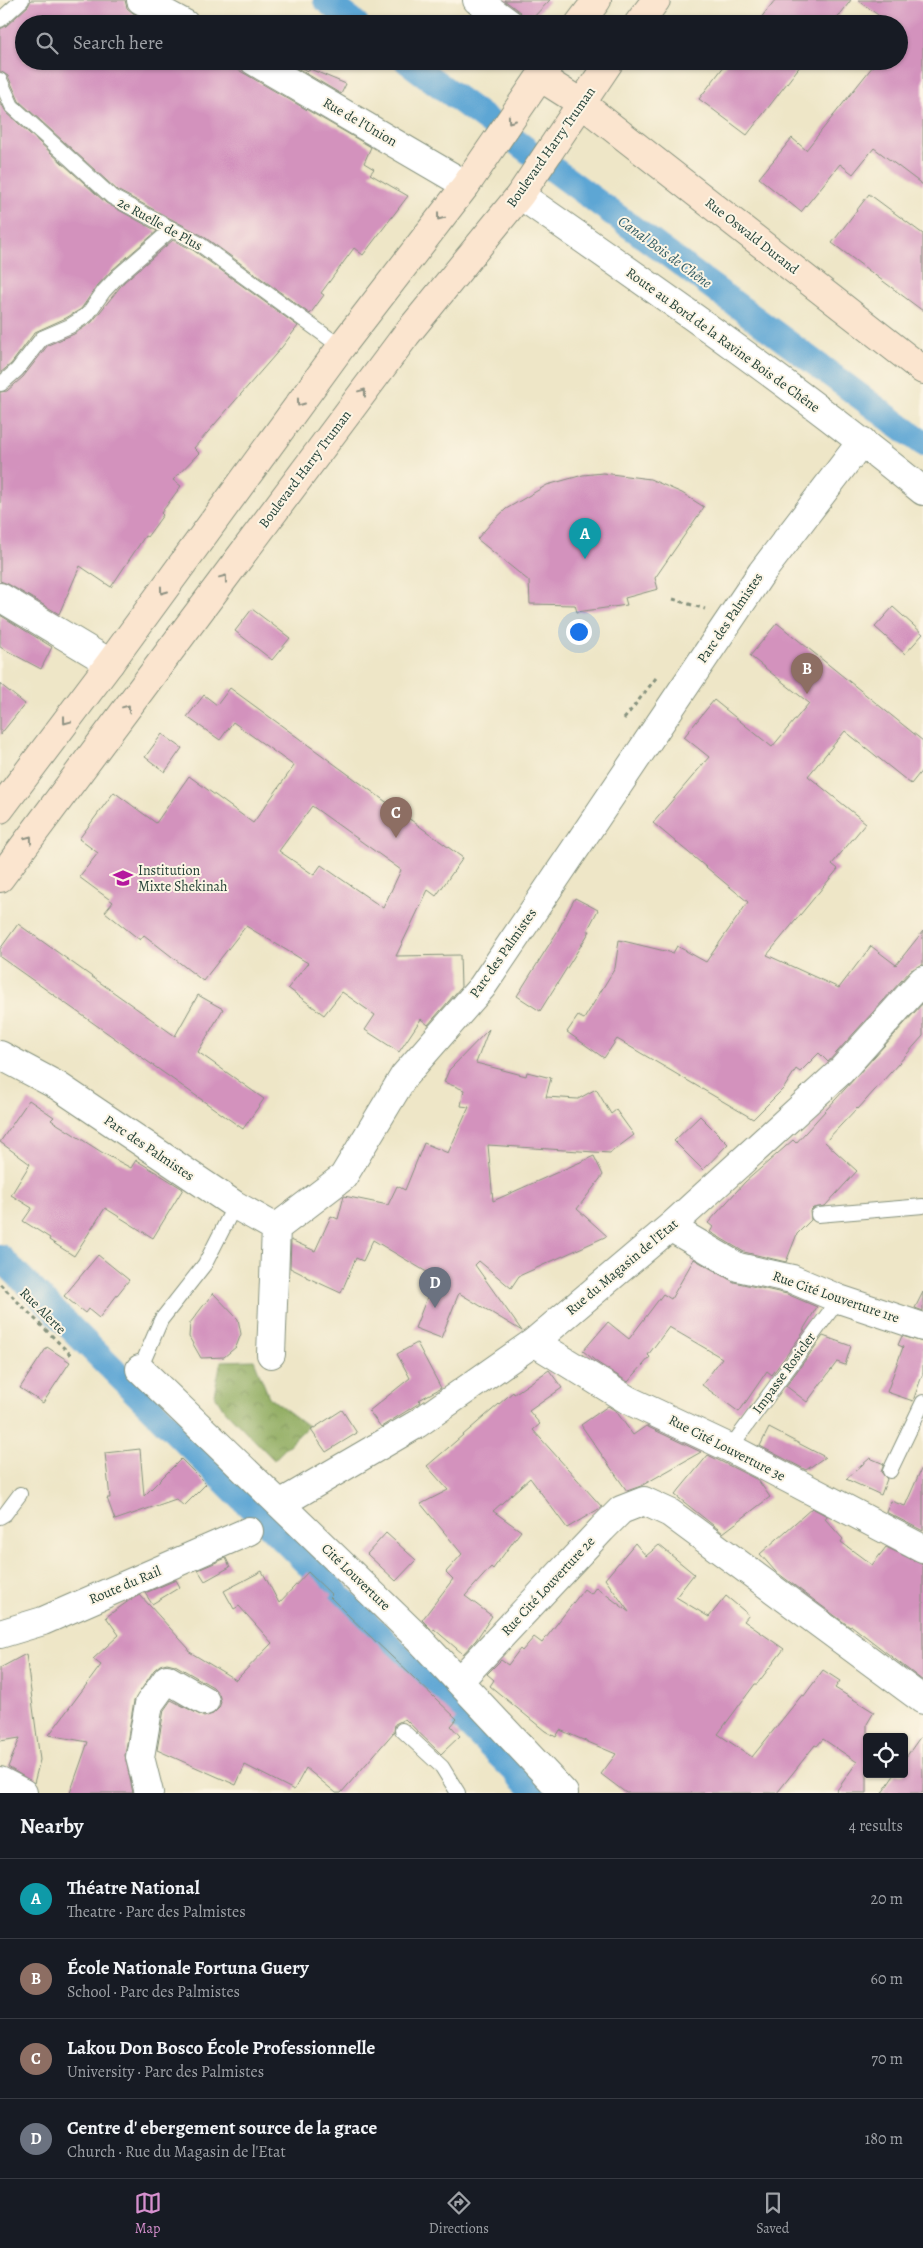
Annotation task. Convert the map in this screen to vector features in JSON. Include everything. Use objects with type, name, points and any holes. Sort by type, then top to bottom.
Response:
[{"type":"main road","points":[[586,15],[597,0]]},
{"type":"main road","points":[[645,15],[656,0]]},
{"type":"main road","name":"Boulevard Harry Truman","points":[[0,878],[406,335],[526,185],[604,70]]},
{"type":"main road","points":[[0,809],[110,663],[341,347],[466,185],[541,76]]},
{"type":"main road","name":"Rue Oswald Durand","points":[[541,76],[578,108],[923,370]]},
{"type":"street","points":[[141,0],[168,15]]},
{"type":"street","points":[[477,0],[498,15]]},
{"type":"street","name":"Rue de l'Union","points":[[269,70],[466,185]]},
{"type":"street","name":"Route au Bord de la Ravine Bois de Chêne","points":[[526,185],[702,322],[862,441],[923,491]]},
{"type":"street","name":"Parc des Palmistes","points":[[0,1056],[58,1086],[235,1205],[276,1228],[343,1177],[404,1076],[482,988],[762,572],[862,441]]},
{"type":"street","points":[[0,597],[110,663]]},
{"type":"street","name":"Rue du Magasin de l'Etat","points":[[280,1504],[417,1424],[534,1342],[670,1227],[840,1072],[923,980]]},
{"type":"street","name":"Rue Cité Louverture 1re","points":[[670,1227],[738,1267],[792,1279],[839,1299],[923,1328]]},
{"type":"street","points":[[271,1354],[276,1228]]},
{"type":"street","name":"Rue Cité Louverture 3e","points":[[534,1342],[628,1400],[730,1448],[923,1549]]},
{"type":"street","name":"Cité Louverture","points":[[140,1369],[417,1637],[564,1793]]},
{"type":"street","name":"Rue Cité Louverture 2e","points":[[459,1681],[621,1510],[644,1501],[670,1513],[923,1700]]},
{"type":"street","name":"Route du Rail","points":[[0,1634],[42,1620],[249,1531]]},
{"type":"street","points":[[149,1793],[140,1757],[149,1704],[168,1679],[205,1701]]},
{"type":"street","points":[[0,1781],[23,1793]]},
{"type":"lane","points":[[0,20],[22,0]]},
{"type":"lane","name":"2e Ruelle de Plus","points":[[0,80],[12,106],[112,197],[198,243],[341,347]]},
{"type":"lane","points":[[1,384],[17,370],[42,338],[70,326],[87,315],[118,276],[172,229]]},
{"type":"lane","points":[[140,1369],[161,1320],[205,1264],[235,1205]]},
{"type":"lane","points":[[818,1215],[923,1206]]},
{"type":"lane","name":"Impasse Rosicler","points":[[730,1448],[839,1299]]},
{"type":"lane","points":[[890,1471],[923,1402]]},
{"type":"lane","points":[[0,1517],[5,1514],[20,1494]]},
{"type":"lane","points":[[402,1730],[442,1767],[458,1793]]},
{"type":"path","points":[[672,599],[709,610]]},
{"type":"path","name":"Rue Alerte","points":[[0,1284],[71,1354]]},
{"type":"green space","points":[[254,1360],[269,1397],[308,1426],[274,1460],[223,1408],[214,1394],[221,1361]]},
{"type":"building","points":[[31,0],[125,0],[127,8],[136,15],[18,15],[28,6]]},
{"type":"building","points":[[504,0],[550,0],[536,15],[522,15]]},
{"type":"building","points":[[775,0],[851,0],[840,15],[763,15]]},
{"type":"building","points":[[858,0],[923,0],[923,185],[874,148],[853,174],[840,164],[801,212],[759,178],[792,138],[806,150],[870,70],[908,70],[908,15],[878,15]]},
{"type":"building","points":[[15,18],[15,70],[238,70],[371,147],[364,163],[374,169],[370,174],[408,196],[363,255],[354,248],[321,293],[324,295],[310,314],[203,236],[117,190],[19,101],[8,76],[0,71],[0,29]]},
{"type":"building","points":[[300,70],[312,70],[346,84],[341,94]]},
{"type":"building","points":[[721,70],[797,70],[747,135],[699,99]]},
{"type":"building","points":[[0,101],[6,112],[106,203],[157,231],[112,270],[97,286],[81,309],[35,332],[11,364],[0,373]]},
{"type":"building","points":[[869,194],[923,234],[923,311],[832,243]]},
{"type":"building","points":[[173,240],[193,250],[298,326],[194,448],[199,453],[173,480],[181,486],[161,513],[163,515],[147,537],[145,536],[111,587],[80,566],[59,614],[0,581],[0,392],[7,391],[23,377],[48,345],[74,334],[92,322],[124,282]]},
{"type":"building","points":[[603,473],[650,479],[682,493],[704,507],[655,578],[658,589],[625,598],[627,605],[577,612],[575,605],[530,604],[529,581],[477,539],[506,509],[547,485],[583,475]]},
{"type":"building","points":[[893,607],[923,634],[905,654],[875,627]]},
{"type":"building","points":[[252,609],[290,638],[272,660],[235,631]]},
{"type":"building","points":[[0,615],[52,647],[41,669],[0,647]]},
{"type":"building","points":[[777,623],[923,741],[923,769],[911,784],[845,731],[808,776],[866,823],[832,864],[838,869],[767,955],[839,988],[871,946],[896,965],[923,931],[923,965],[911,970],[828,1062],[819,1053],[800,1072],[796,1069],[784,1088],[753,1119],[617,1039],[604,1058],[567,1032],[578,1016],[584,1019],[615,968],[619,940],[673,953],[677,946],[706,962],[748,902],[653,823],[709,757],[684,737],[714,700],[772,747],[809,703],[750,656]]},
{"type":"building","points":[[0,684],[25,704],[0,735]]},
{"type":"building","points":[[230,688],[463,858],[436,896],[428,890],[396,956],[460,955],[461,987],[428,1025],[421,1019],[399,1052],[365,1030],[375,1015],[342,992],[324,1015],[288,988],[308,963],[246,926],[203,981],[144,935],[140,940],[105,912],[113,902],[79,877],[98,853],[79,839],[114,792],[156,823],[189,776],[253,823],[294,766],[233,722],[220,740],[187,717],[204,695],[217,705]],"holes":[[[312,806],[401,870],[383,908],[321,865],[314,875],[279,851]]]},
{"type":"building","points":[[162,734],[182,748],[165,772],[145,757]]},
{"type":"building","points":[[575,898],[598,910],[587,931],[590,931],[540,1011],[517,996],[557,932]]},
{"type":"building","points":[[18,924],[175,1036],[198,995],[223,1009],[198,1052],[264,1099],[243,1129],[0,957],[0,949]]},
{"type":"building","points":[[923,1003],[923,1036],[858,1109],[825,1142],[857,1171],[825,1206],[813,1208],[810,1211],[811,1220],[797,1234],[786,1262],[744,1252],[710,1232],[713,1227],[708,1223],[745,1182],[793,1140],[796,1143]]},
{"type":"building","points":[[489,1029],[476,1063],[526,1076],[527,1072],[551,1078],[546,1097],[578,1099],[596,1089],[611,1114],[616,1110],[634,1135],[610,1153],[488,1145],[493,1201],[594,1156],[603,1175],[577,1209],[607,1236],[519,1276],[511,1288],[479,1261],[475,1265],[522,1331],[459,1293],[441,1338],[415,1328],[435,1277],[373,1240],[363,1261],[356,1258],[341,1293],[290,1268],[291,1240],[315,1251],[331,1216],[338,1219],[344,1196],[388,1205],[397,1186],[405,1190],[424,1143],[448,1153],[469,1107],[461,1106],[464,1090],[444,1082],[449,1070]]},
{"type":"building","points":[[29,1100],[54,1117],[51,1120],[103,1153],[131,1168],[136,1160],[183,1189],[153,1238],[105,1208],[74,1256],[23,1221],[32,1208],[11,1195],[30,1164],[0,1142]]},
{"type":"building","points":[[700,1116],[728,1144],[703,1170],[674,1141]]},
{"type":"building","points":[[98,1255],[129,1280],[99,1318],[88,1309],[85,1313],[64,1296]]},
{"type":"building","points":[[694,1259],[734,1282],[787,1294],[817,1307],[803,1330],[805,1330],[772,1375],[767,1371],[739,1412],[702,1385],[722,1358],[669,1327],[648,1355],[650,1357],[628,1382],[583,1351],[608,1322],[629,1339],[663,1294],[671,1299]]},
{"type":"building","points":[[923,1292],[923,1311],[915,1308]]},
{"type":"building","points":[[213,1293],[238,1319],[241,1334],[236,1347],[224,1357],[201,1358],[189,1337],[190,1323]]},
{"type":"building","points":[[823,1336],[851,1346],[845,1365],[837,1362],[807,1402],[786,1386]]},
{"type":"building","points":[[902,1336],[923,1342],[923,1373],[913,1401],[887,1392],[903,1347],[898,1345]]},
{"type":"building","points":[[417,1343],[441,1388],[419,1400],[421,1402],[381,1427],[369,1411],[410,1378],[397,1354]]},
{"type":"building","points":[[47,1347],[70,1362],[43,1403],[20,1388]]},
{"type":"building","points":[[549,1370],[562,1388],[529,1411],[540,1424],[533,1430],[602,1507],[567,1528],[530,1478],[493,1511],[521,1531],[493,1569],[491,1567],[465,1596],[492,1616],[476,1640],[463,1654],[422,1620],[453,1579],[446,1572],[462,1554],[421,1504],[448,1490],[427,1466],[513,1392],[514,1394]]},
{"type":"building","points":[[608,1406],[616,1411],[633,1435],[646,1426],[701,1452],[641,1486],[627,1491],[581,1425]]},
{"type":"building","points":[[342,1410],[357,1433],[326,1452],[311,1430]]},
{"type":"building","points":[[769,1428],[825,1457],[806,1470],[760,1446]]},
{"type":"building","points":[[140,1449],[144,1496],[181,1459],[206,1484],[184,1506],[176,1499],[115,1520],[107,1498],[110,1498],[105,1453]]},
{"type":"building","points":[[708,1455],[758,1480],[770,1497],[723,1533],[675,1495]]},
{"type":"building","points":[[870,1458],[884,1464],[881,1472],[887,1479],[881,1495],[846,1479]]},
{"type":"building","points":[[923,1465],[923,1531],[886,1512],[891,1501],[905,1506]]},
{"type":"building","points":[[812,1508],[827,1516],[825,1519],[843,1539],[841,1542],[872,1565],[886,1547],[923,1565],[923,1681],[852,1626],[850,1627],[775,1571],[760,1554]]},
{"type":"building","points":[[386,1533],[416,1560],[396,1581],[367,1554]]},
{"type":"building","points":[[635,1543],[646,1556],[659,1545],[694,1574],[676,1597],[709,1617],[726,1596],[749,1615],[744,1621],[784,1649],[718,1734],[752,1757],[802,1695],[804,1696],[823,1670],[840,1681],[835,1688],[874,1712],[867,1724],[867,1733],[863,1733],[863,1778],[867,1778],[867,1793],[835,1793],[857,1762],[823,1739],[817,1746],[815,1745],[777,1793],[626,1793],[601,1774],[616,1754],[560,1730],[556,1737],[545,1731],[490,1686],[494,1680],[487,1674],[501,1660],[508,1665],[520,1649],[522,1651],[534,1637],[542,1643],[584,1589],[591,1594],[596,1587],[629,1612],[605,1579]]},
{"type":"building","points":[[226,1558],[230,1567],[205,1581],[198,1570]]},
{"type":"building","points":[[262,1571],[279,1603],[308,1572],[332,1595],[330,1597],[348,1615],[457,1719],[451,1726],[460,1736],[441,1754],[405,1719],[395,1724],[394,1732],[341,1793],[336,1793],[306,1768],[294,1790],[245,1765],[236,1785],[157,1750],[164,1710],[171,1700],[204,1717],[213,1714],[219,1708],[221,1702],[219,1694],[213,1687],[175,1665],[167,1663],[160,1665],[154,1670],[134,1701],[125,1755],[133,1793],[70,1793],[88,1742],[49,1735],[101,1665],[93,1659],[119,1635],[106,1617],[140,1595],[189,1649],[188,1651],[236,1680],[272,1643],[239,1606],[234,1609],[224,1591]]},
{"type":"building","points":[[176,1580],[180,1587],[152,1604],[145,1593]]},
{"type":"building","points":[[26,1654],[40,1760],[34,1783],[8,1767],[20,1738],[0,1741],[0,1668]]},
{"type":"building","points":[[923,1733],[923,1793],[882,1793],[892,1778],[908,1778],[908,1754]]},
{"type":"waterway","name":"Canal Bois de Chêne","points":[[326,0],[345,15]]},
{"type":"waterway","name":"Canal Bois de Chêne","points":[[419,70],[923,443]]},
{"type":"waterway","points":[[0,1257],[537,1793]]},
{"type":"place","name":"Théatre National","points":[[585,559]]},
{"type":"place","name":"École Nationale Fortuna Guery","points":[[807,694]]},
{"type":"place","name":"Lakou Don Bosco École Professionnelle","points":[[396,838]]},
{"type":"place","name":"Institution Mixte Shekinah","points":[[123,878]]},
{"type":"place","name":"Centre d' ebergement source de la grace","points":[[435,1308]]}]
